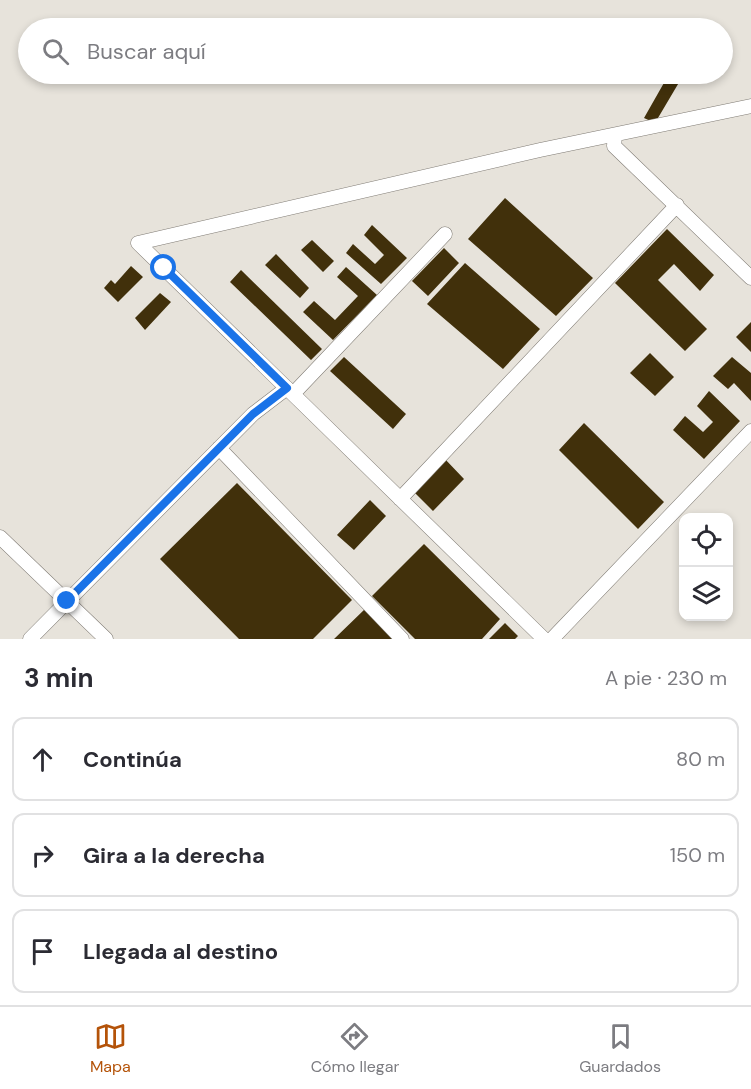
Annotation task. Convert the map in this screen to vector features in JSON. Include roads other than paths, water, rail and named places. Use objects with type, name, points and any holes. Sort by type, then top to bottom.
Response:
[{"type":"lane","points":[[544,639],[138,243],[751,106]]},
{"type":"lane","points":[[615,135],[614,146],[624,158],[677,205],[751,278]]},
{"type":"lane","points":[[400,499],[677,205]]},
{"type":"lane","points":[[30,639],[253,414],[290,391],[445,234]]},
{"type":"lane","points":[[552,639],[751,430]]},
{"type":"lane","points":[[219,448],[402,639]]},
{"type":"lane","points":[[0,537],[106,639]]}]
